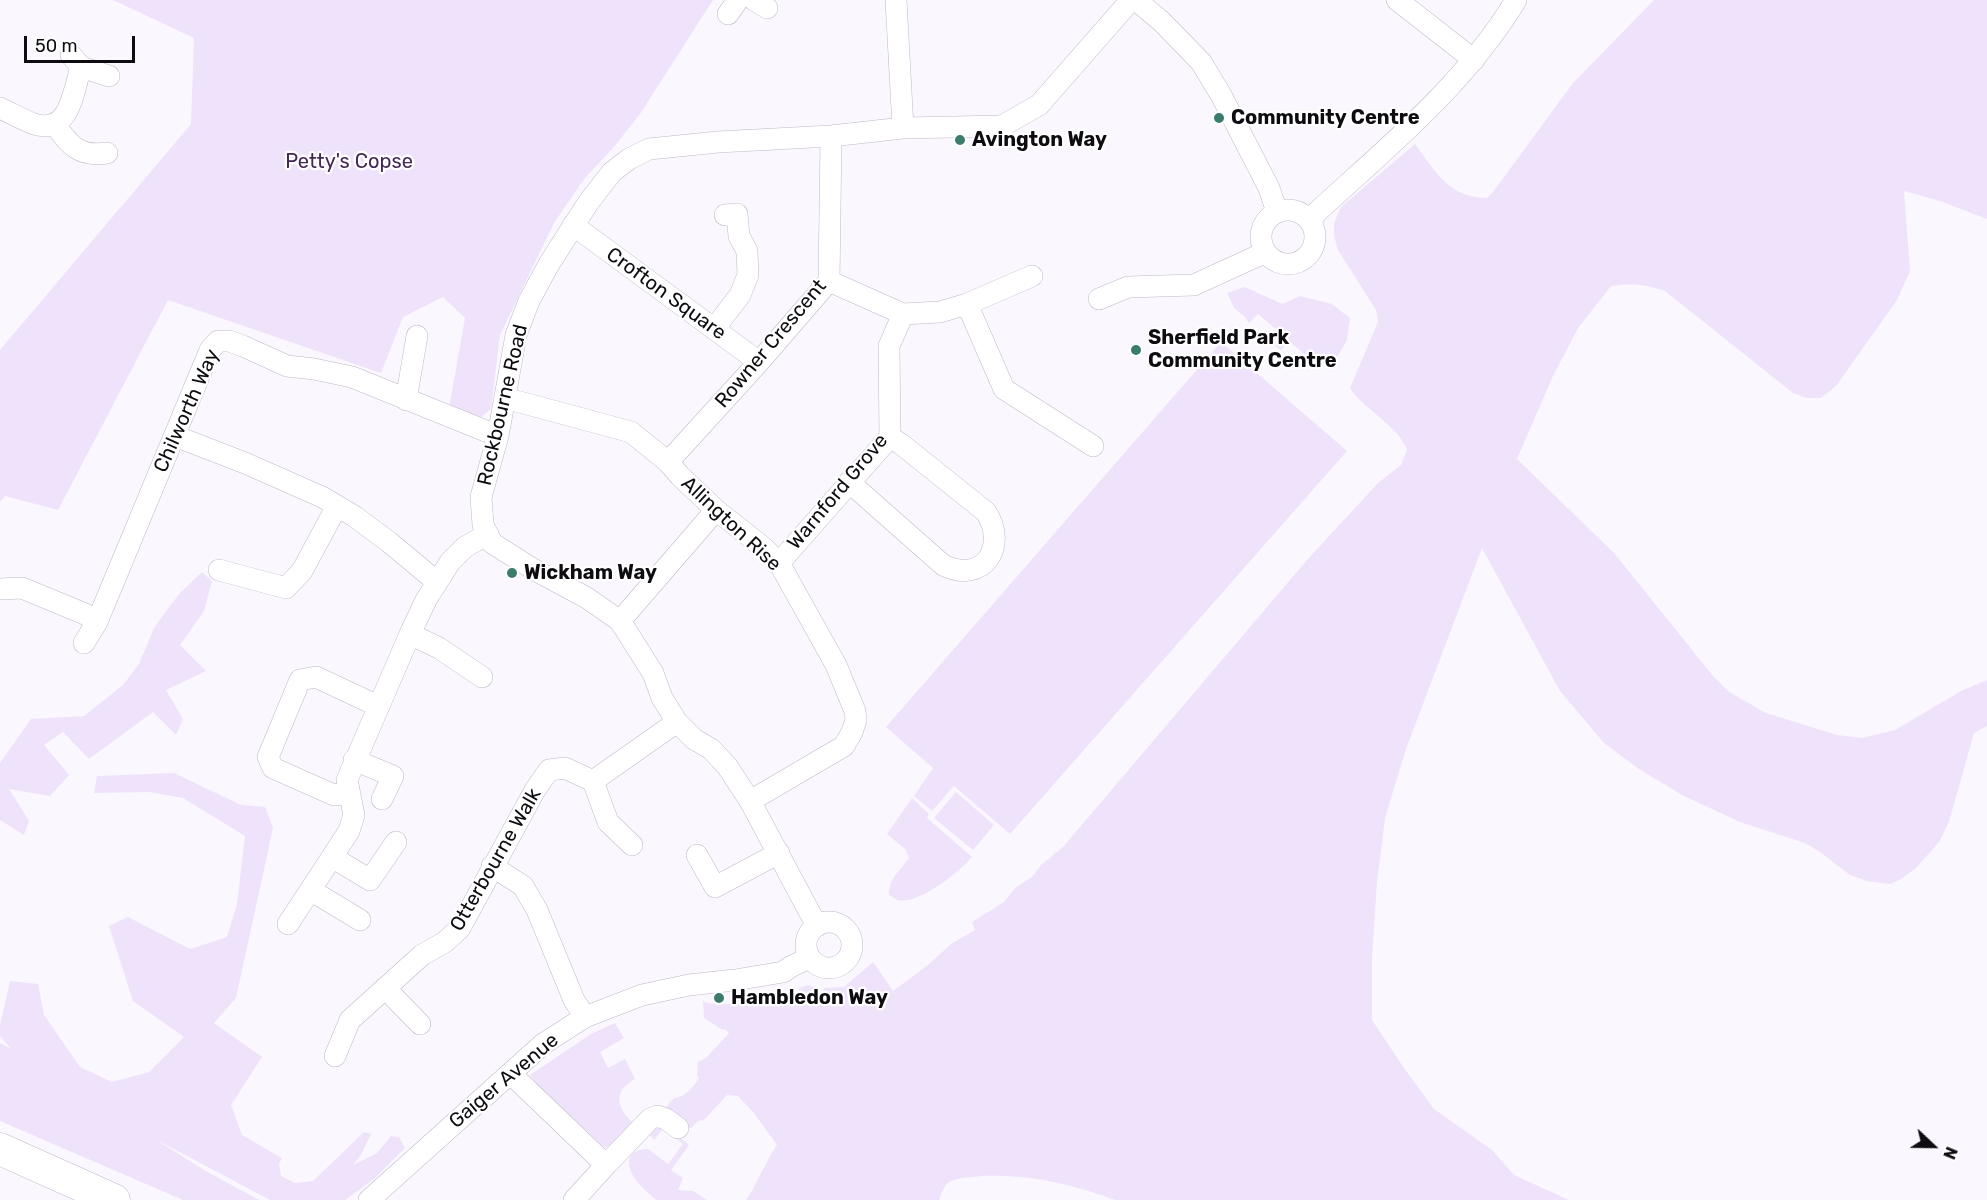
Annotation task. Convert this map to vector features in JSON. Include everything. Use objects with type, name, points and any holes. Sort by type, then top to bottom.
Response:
[{"type":"highway","points":[[0,1149],[114,1200]]},
{"type":"street","points":[[896,0],[903,128]]},
{"type":"street","name":"Rockbourne Road","points":[[488,534],[483,520],[481,497],[498,436],[516,335],[529,301],[549,264],[588,203],[612,172],[649,148],[831,136],[903,128],[1002,126],[1039,105],[1131,0]]},
{"type":"street","points":[[1136,0],[1161,21],[1201,62],[1221,95],[1269,188],[1277,212]]},
{"type":"street","points":[[1397,0],[1474,60]]},
{"type":"street","points":[[1310,221],[1318,210],[1421,116],[1474,60],[1500,26],[1516,0]]},
{"type":"street","points":[[0,108],[32,123],[46,126],[55,124],[66,113],[76,61],[109,76]]},
{"type":"street","points":[[55,124],[72,146],[89,154],[107,153]]},
{"type":"street","name":"Rowner Crescent","points":[[668,462],[829,281],[831,136]]},
{"type":"street","points":[[1297,211],[1310,221],[1315,238],[1312,250],[1301,260],[1284,263],[1276,261],[1266,252],[1262,242],[1262,231],[1267,220],[1277,212],[1297,211]]},
{"type":"street","points":[[714,329],[740,295],[748,275],[747,251],[739,236],[737,214],[725,215]]},
{"type":"street","name":"Crofton Square","points":[[573,225],[759,362]]},
{"type":"street","points":[[1099,299],[1128,287],[1194,285],[1266,252]]},
{"type":"street","points":[[829,281],[903,314],[940,312],[968,304],[1032,276]]},
{"type":"street","points":[[968,304],[1005,389],[1094,447]]},
{"type":"street","name":"Warnford Grove","points":[[779,563],[890,437],[889,346],[903,314]]},
{"type":"street","points":[[406,400],[417,336]]},
{"type":"street","name":"Chilworth Way","points":[[84,643],[97,622],[210,350],[218,342],[243,346],[287,366],[352,377],[498,436]]},
{"type":"street","name":"Allington Rise","points":[[505,398],[631,432],[668,462],[716,510],[779,563],[836,665],[855,711],[856,720],[844,746],[750,801]]},
{"type":"street","points":[[175,436],[245,463],[322,497],[354,516],[437,582]]},
{"type":"street","points":[[849,482],[943,565],[962,571],[984,564],[993,552],[995,537],[992,521],[986,512],[890,437]]},
{"type":"street","points":[[219,570],[286,588],[302,571],[337,506]]},
{"type":"street","points":[[620,621],[716,510]]},
{"type":"street","points":[[288,924],[312,891],[349,831],[354,815],[347,780],[410,634],[450,562],[465,547],[488,534],[492,543],[533,569],[587,598],[620,621],[653,673],[662,698],[678,722],[694,739],[711,749],[727,766],[750,801],[817,926]]},
{"type":"street","points":[[0,589],[22,588],[85,614],[97,622]]},
{"type":"street","points":[[410,634],[439,648],[482,677]]},
{"type":"street","points":[[349,794],[334,795],[273,768],[268,757],[300,680],[316,677],[378,706]]},
{"type":"street","points":[[632,845],[608,822],[592,781],[678,722]]},
{"type":"street","points":[[354,760],[393,776],[382,799]]},
{"type":"street","name":"Otterbourne Walk","points":[[335,1056],[350,1020],[422,955],[452,937],[476,900],[492,866],[535,790],[549,770],[565,768],[592,781]]},
{"type":"street","points":[[332,857],[370,880],[396,842]]},
{"type":"street","points":[[697,855],[715,887],[779,853]]},
{"type":"street","points":[[492,866],[523,886],[537,910],[574,1000],[585,1017]]},
{"type":"street","points":[[312,891],[360,920]]},
{"type":"street","points":[[831,923],[845,930],[851,942],[850,952],[843,963],[829,968],[815,964],[809,958],[806,950],[808,936],[817,926],[831,923]]},
{"type":"street","name":"Gaiger Avenue","points":[[369,1200],[384,1193],[420,1153],[543,1044],[585,1017],[642,995],[666,989],[783,972],[809,958]]},
{"type":"street","points":[[385,988],[422,1023]]},
{"type":"street","points":[[511,1074],[606,1165]]},
{"type":"street","points":[[574,1200],[650,1119],[657,1116],[666,1119],[678,1128]]},
{"type":"green space","name":"Petty's Copse","points":[[113,0],[713,0],[640,114],[584,179],[554,223],[500,335],[491,409],[480,418],[449,408],[465,318],[443,297],[403,317],[381,373],[168,300],[58,510],[5,496],[0,502],[0,350],[191,124],[194,38]]},
{"type":"green space","points":[[1654,0],[1987,0],[1987,219],[1940,201],[1904,191],[1910,271],[1897,300],[1836,386],[1821,398],[1806,398],[1793,393],[1665,291],[1639,285],[1611,286],[1578,328],[1552,378],[1517,459],[1614,553],[1713,676],[1729,692],[1766,713],[1837,735],[1862,738],[1895,730],[1963,690],[1987,680],[1987,726],[1974,733],[1949,822],[1939,842],[1916,868],[1901,879],[1890,884],[1867,881],[1850,875],[1805,843],[1740,822],[1682,795],[1639,769],[1604,743],[1560,691],[1482,548],[1406,749],[1385,818],[1377,882],[1372,958],[1372,1020],[1434,1109],[1492,1150],[1514,1175],[1569,1200],[1115,1200],[1083,1189],[1034,1178],[983,1176],[949,1182],[939,1200],[746,1200],[777,1145],[754,1113],[738,1096],[727,1095],[704,1120],[685,1129],[668,1114],[666,1107],[674,1098],[686,1094],[692,1088],[699,1078],[697,1076],[698,1062],[706,1058],[729,1033],[704,1018],[703,1001],[734,1004],[762,1000],[797,994],[799,988],[807,985],[817,987],[819,995],[824,988],[844,987],[873,962],[893,991],[928,965],[951,944],[975,930],[972,922],[1004,902],[1015,888],[1032,877],[1041,865],[1063,847],[1307,560],[1378,483],[1401,465],[1407,450],[1402,441],[1389,425],[1364,404],[1350,388],[1378,322],[1376,310],[1338,250],[1334,236],[1334,223],[1341,207],[1415,144],[1437,173],[1453,188],[1474,197],[1487,198],[1573,83]]},
{"type":"green space","points":[[1245,287],[1282,304],[1300,296],[1332,304],[1350,318],[1347,340],[1336,359],[1318,366],[1289,341],[1281,350],[1275,346],[1283,335],[1258,314],[1249,323],[1234,308],[1227,293]]},
{"type":"green space","points":[[1221,342],[1347,451],[1010,834],[954,786],[932,811],[914,796],[933,768],[886,727]]},
{"type":"green space","points":[[202,572],[212,581],[204,611],[180,645],[206,671],[166,690],[183,719],[176,735],[153,712],[89,759],[63,732],[44,745],[69,775],[50,796],[9,789],[29,821],[24,835],[0,820],[0,763],[31,719],[84,716],[123,685],[139,664],[154,628],[179,594]]},
{"type":"green space","points":[[174,773],[241,805],[265,807],[273,828],[236,998],[214,1023],[262,1057],[231,1105],[242,1135],[282,1158],[279,1164],[281,1176],[295,1183],[313,1181],[364,1132],[371,1134],[361,1155],[353,1165],[377,1153],[391,1136],[399,1137],[405,1148],[374,1179],[345,1200],[270,1200],[155,1139],[204,1170],[259,1200],[183,1200],[0,1121],[0,1043],[11,1049],[0,1036],[0,1025],[10,981],[38,984],[44,1015],[80,1067],[112,1082],[149,1072],[184,1037],[133,1001],[109,926],[128,917],[190,949],[227,937],[237,904],[245,836],[183,798],[149,792],[94,793],[97,776]]},
{"type":"green space","points":[[956,792],[994,825],[973,850],[934,818]]},
{"type":"green space","points":[[912,798],[929,814],[927,818],[972,857],[948,879],[927,893],[916,898],[897,900],[889,895],[889,889],[909,858],[906,850],[887,834]]},
{"type":"green space","points":[[615,1023],[624,1038],[600,1052],[608,1068],[625,1059],[635,1079],[623,1089],[619,1099],[623,1111],[633,1123],[612,1146],[604,1147],[540,1088],[530,1075],[591,1034]]},
{"type":"green space","points":[[666,1126],[689,1145],[671,1170],[683,1178],[678,1190],[693,1191],[707,1200],[656,1200],[634,1177],[629,1160],[634,1152],[648,1149],[668,1164],[683,1144],[663,1129],[654,1140],[650,1135],[650,1128]]},
{"type":"place","name":"Community Centre","points":[[1219,118]]},
{"type":"place","name":"Avington Way","points":[[960,140]]},
{"type":"place","name":"Sherfield Park Community Centre","points":[[1136,350]]},
{"type":"place","name":"Wickham Way","points":[[512,573]]},
{"type":"place","name":"Hambledon Way","points":[[719,998]]}]
